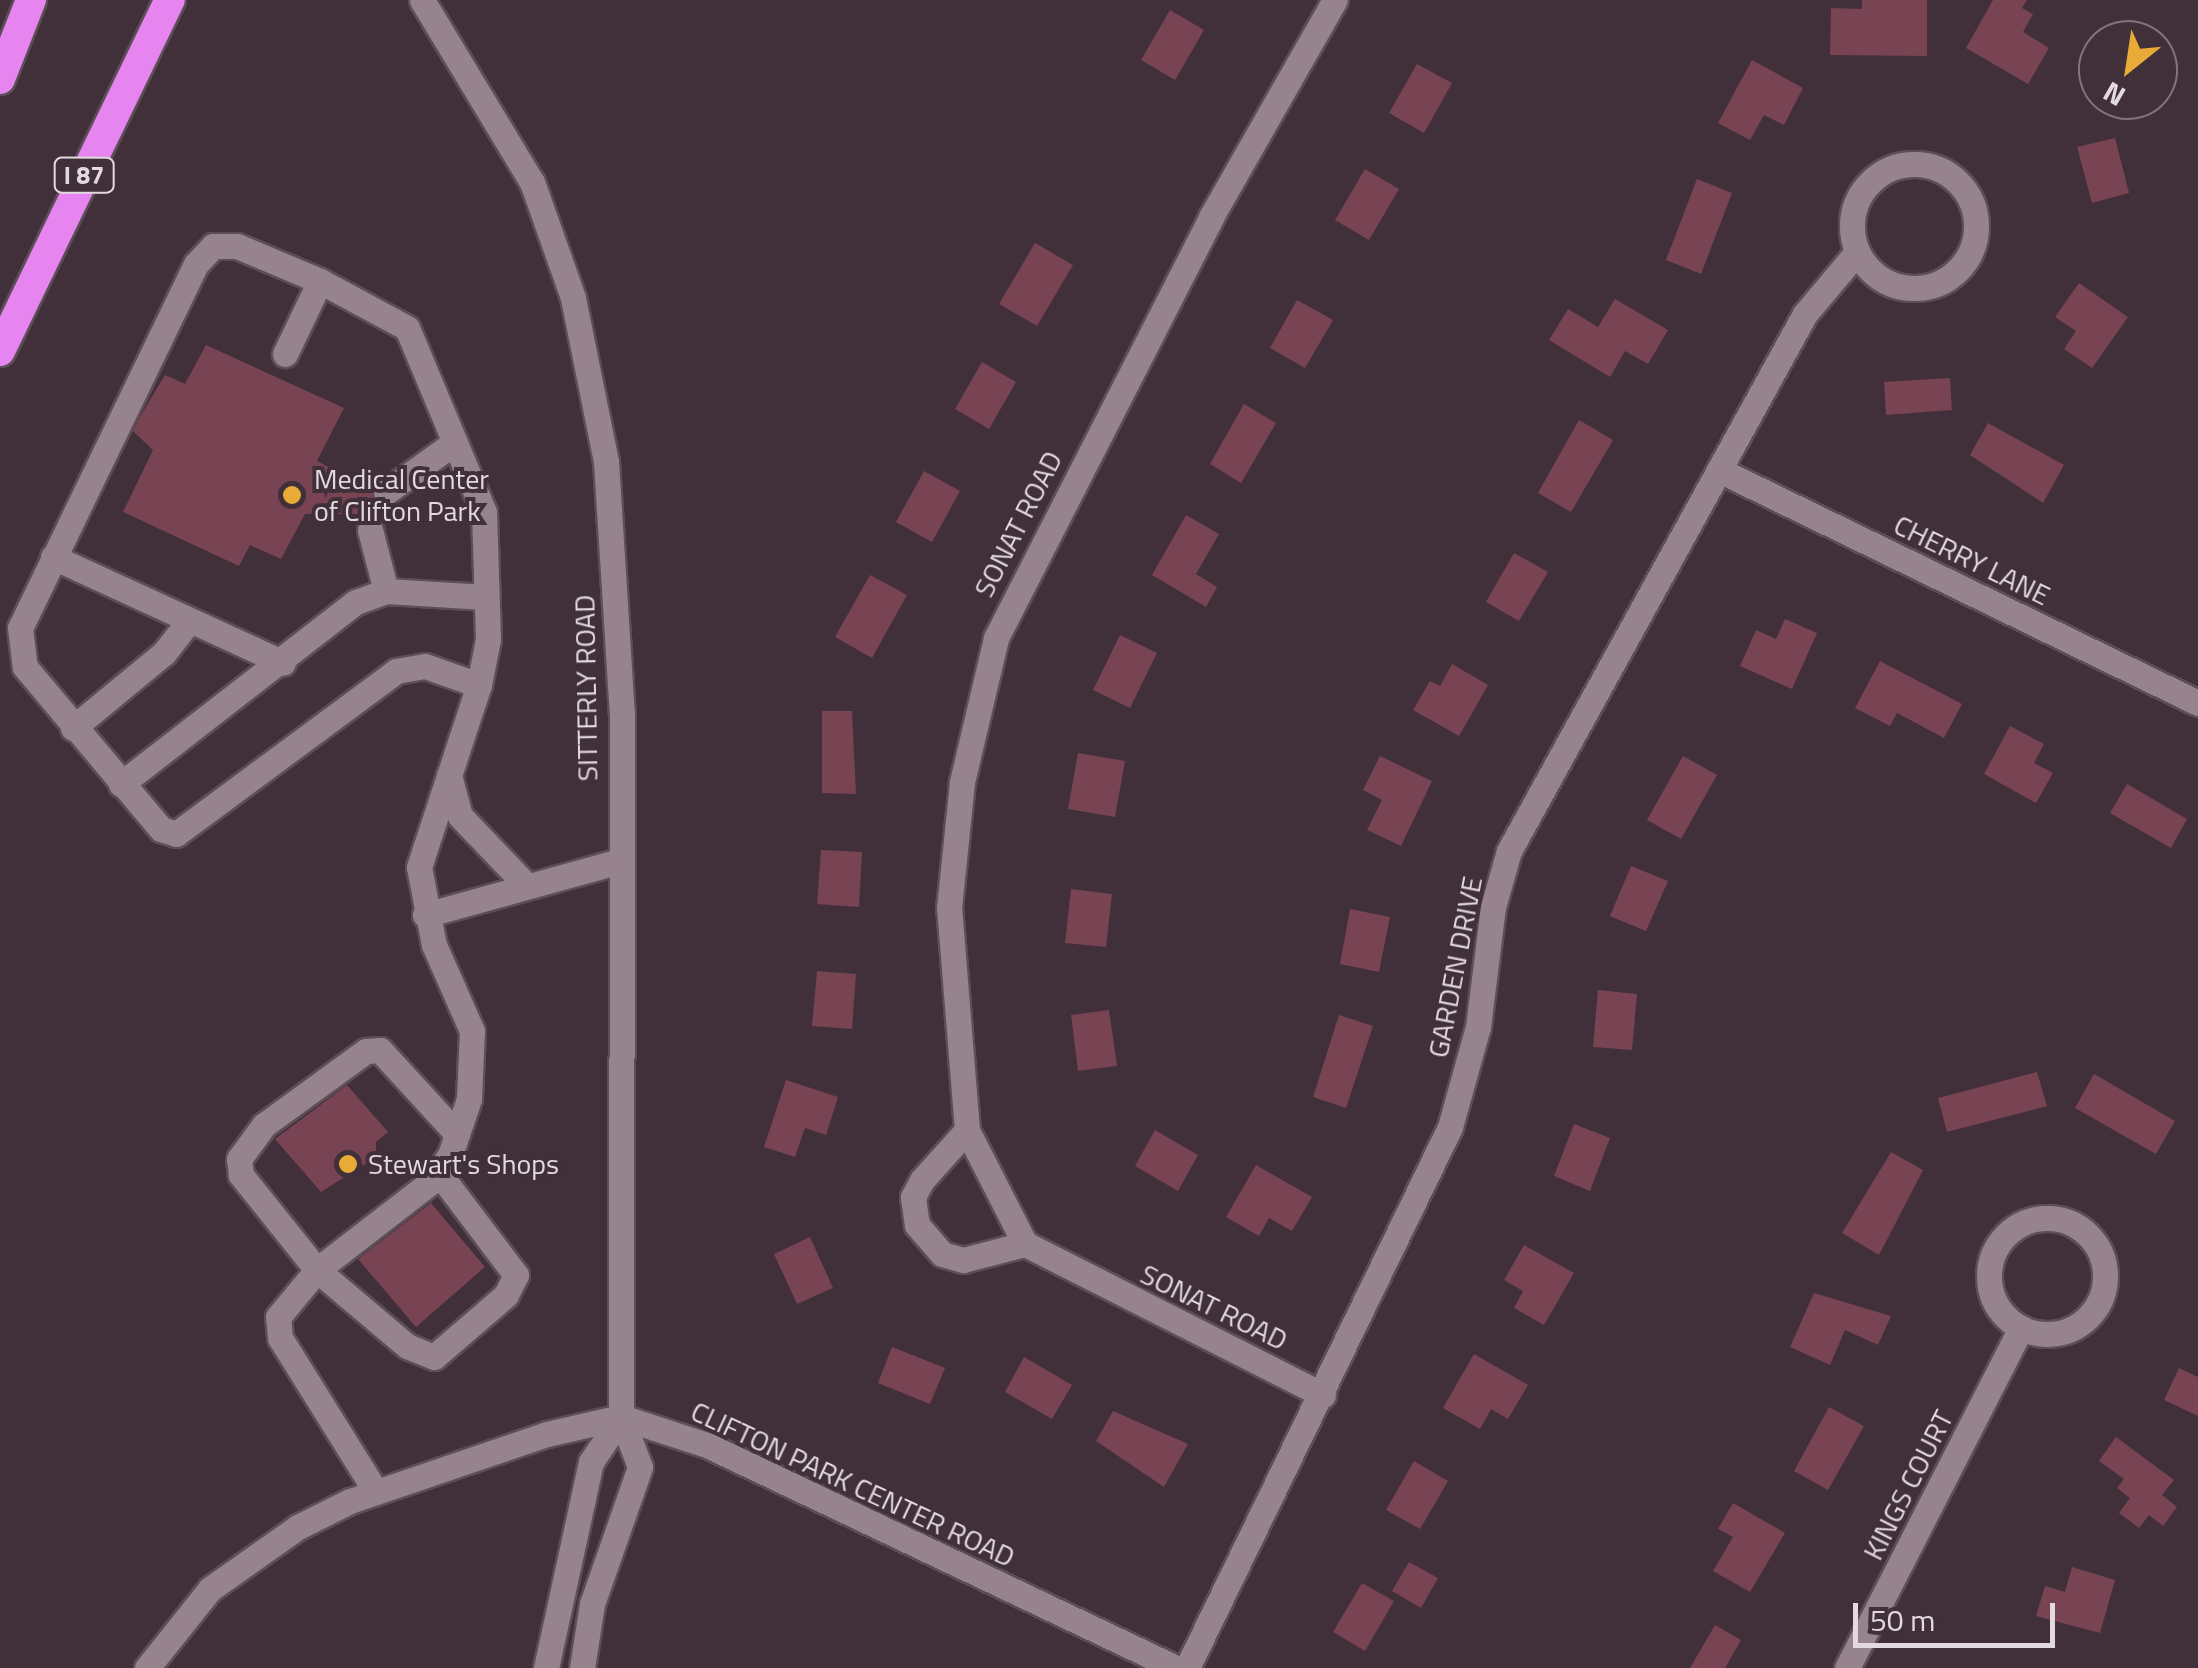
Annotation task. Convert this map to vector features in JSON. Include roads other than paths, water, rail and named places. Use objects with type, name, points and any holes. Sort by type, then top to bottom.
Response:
[{"type":"highway","points":[[0,79],[31,0]]},
{"type":"highway","name":"I 87","points":[[0,351],[170,0]]},
{"type":"street","name":"SITTERLY ROAD","points":[[422,0],[532,182],[590,365],[606,462],[622,713],[616,862],[621,1417]]},
{"type":"street","name":"SONAT ROAD","points":[[1324,1395],[1026,1244],[968,1130],[949,908],[965,762],[996,638],[1211,217],[1335,0]]},
{"type":"street","points":[[1930,166],[1957,181],[1974,208],[1974,241],[1944,280],[1895,284],[1858,252],[1855,206],[1884,171],[1930,166]]},
{"type":"street","points":[[376,1492],[280,1338],[278,1317],[317,1270],[438,1172],[457,1134],[474,1046],[424,915],[419,867],[479,685],[486,597],[484,512],[407,328],[320,281],[238,246],[213,246],[196,264],[20,628],[24,667],[121,784],[176,834],[396,672],[426,666],[479,685]]},
{"type":"street","name":"GARDEN DRIVE","points":[[1186,1668],[1324,1395],[1450,1127],[1478,1027],[1493,906],[1510,852],[1804,314],[1858,252]]},
{"type":"street","points":[[285,354],[320,281]]},
{"type":"street","points":[[386,492],[455,442]]},
{"type":"street","name":"CHERRY LANE","points":[[1719,470],[2198,704]]},
{"type":"street","points":[[370,530],[386,591]]},
{"type":"street","points":[[53,557],[283,663]]},
{"type":"street","points":[[121,784],[283,663],[356,602],[386,591],[486,597]]},
{"type":"street","points":[[73,728],[164,653],[188,621]]},
{"type":"street","points":[[449,775],[460,816],[524,883]]},
{"type":"street","points":[[424,915],[524,883],[616,862]]},
{"type":"street","points":[[438,1172],[516,1275],[449,1347],[420,1355],[317,1270],[241,1175],[244,1144],[264,1124],[366,1051],[380,1050],[457,1134]]},
{"type":"street","points":[[968,1130],[922,1180],[913,1197],[917,1225],[942,1254],[964,1260],[1026,1244]]},
{"type":"street","points":[[2022,1222],[2071,1222],[2103,1259],[2103,1292],[2071,1329],[2021,1328],[1997,1306],[1990,1258],[2022,1222]]},
{"type":"street","name":"KINGS COURT","points":[[1847,1668],[2021,1328]]},
{"type":"street","points":[[147,1668],[210,1589],[298,1527],[376,1492],[621,1417]]},
{"type":"street","points":[[546,1668],[591,1462],[621,1417]]},
{"type":"street","points":[[582,1668],[592,1604],[640,1468],[621,1417]]},
{"type":"street","name":"CLIFTON PARK CENTER ROAD","points":[[621,1417],[707,1444],[1176,1668]]},
{"type":"tunnel","points":[[370,530],[386,492]]},
{"type":"place","name":"Medical Center of Clifton Park","points":[[292,495]]},
{"type":"place","name":"Stewart's Shops","points":[[348,1164]]}]
